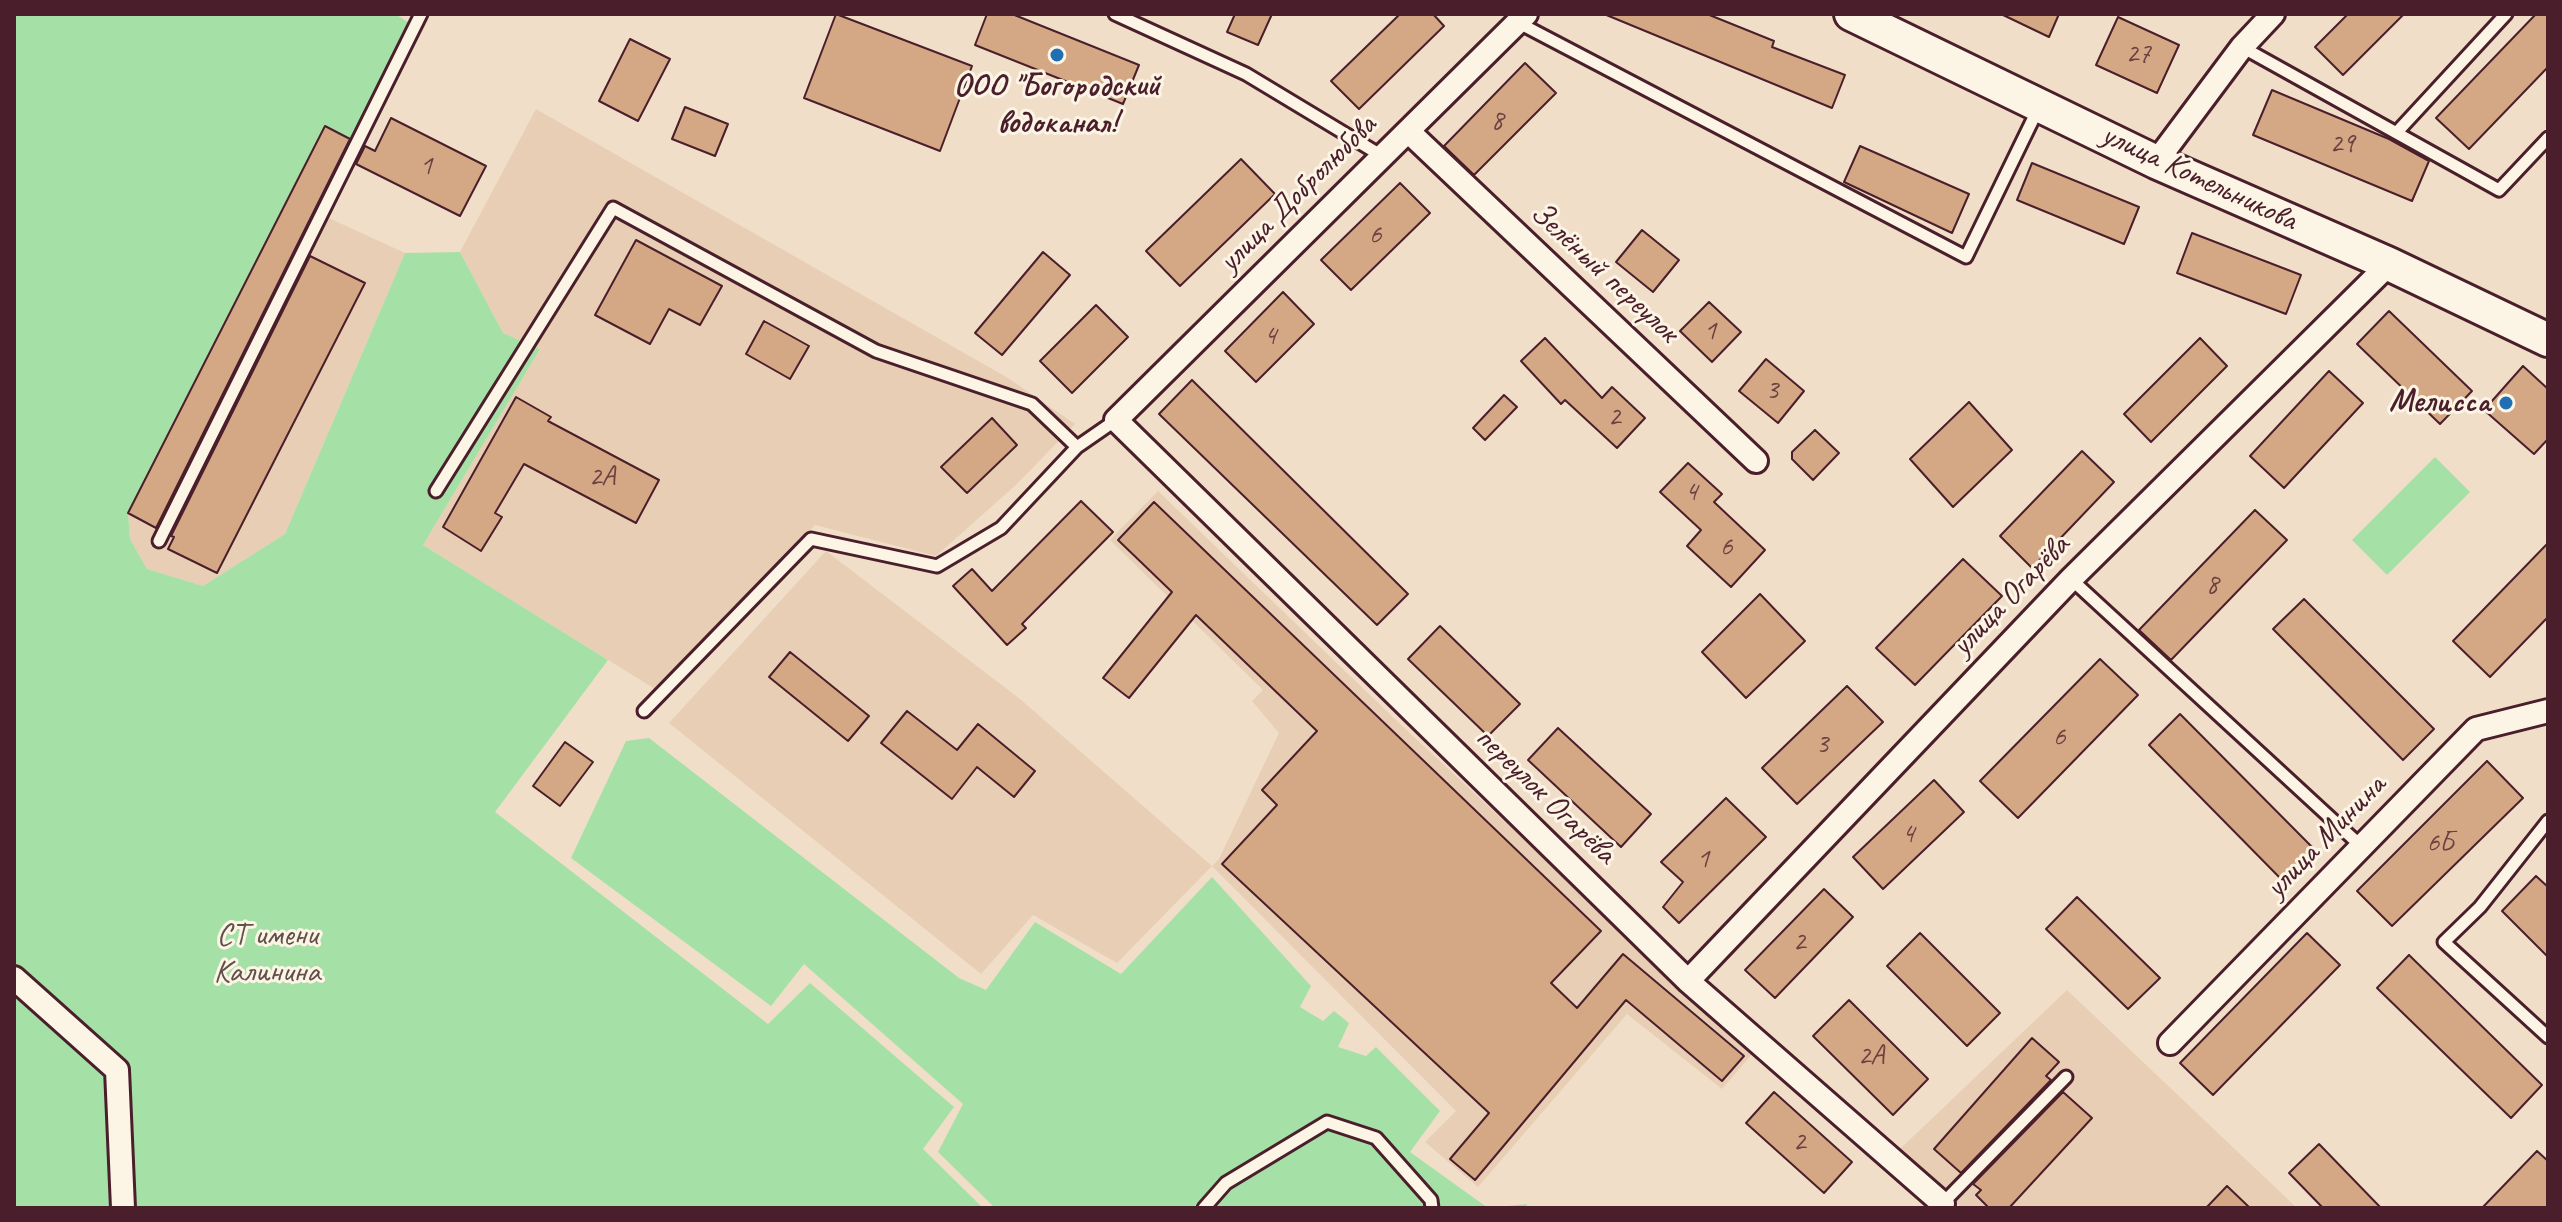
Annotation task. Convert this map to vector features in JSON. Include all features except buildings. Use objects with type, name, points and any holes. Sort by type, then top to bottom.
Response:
[{"type":"street","name":"улица Котельникова","points":[[1851,14],[2156,162],[2389,264],[2548,340]]},
{"type":"street","points":[[2156,162],[2242,47],[2273,14]]},
{"type":"street","name":"улица Добролюбова","points":[[1116,420],[1521,18]]},
{"type":"street","name":"Зелёный переулок","points":[[1408,131],[1756,461]]},
{"type":"street","name":"улица Огарёва","points":[[1688,981],[2071,579],[2389,264]]},
{"type":"street","name":"переулок Огарёва","points":[[1116,420],[1688,981],[1940,1206]]},
{"type":"street","name":"улица Минина","points":[[2170,1043],[2476,729],[2548,711]]},
{"type":"street","points":[[14,978],[117,1070],[123,1208]]},
{"type":"lane","points":[[159,541],[421,14]]},
{"type":"lane","points":[[1115,14],[1246,74],[1382,156]]},
{"type":"lane","points":[[2398,131],[2506,14]]},
{"type":"lane","points":[[1521,18],[1966,257],[2040,104]]},
{"type":"lane","points":[[2242,47],[2398,131],[2499,190],[2548,138]]},
{"type":"lane","points":[[436,491],[613,208],[876,351],[1032,404],[1077,447]]},
{"type":"lane","points":[[644,711],[811,539],[937,566],[1001,528],[1077,447],[1116,420]]},
{"type":"lane","points":[[2071,579],[2361,846]]},
{"type":"lane","points":[[2546,828],[2480,907],[2444,942],[2548,1037]]},
{"type":"lane","points":[[1940,1206],[2066,1077]]},
{"type":"lane","points":[[1204,1208],[1226,1183],[1327,1122],[1376,1138],[1431,1200],[1432,1208]]},
{"type":"shaded area","points":[[536,109],[1008,378],[1075,424],[1017,484],[936,556],[815,525],[655,689],[423,545],[540,349],[503,333],[460,252]]},
{"type":"shaded area","points":[[325,127],[356,141],[320,214],[405,253],[285,534],[203,586],[147,569],[130,539],[128,513]]},
{"type":"shaded area","points":[[1158,491],[1399,723],[1753,1053],[1722,1089],[1627,1014],[1478,1187],[1425,1142],[1456,1111],[1212,866],[1219,859],[1279,733],[1252,701],[1263,690],[1110,540]]},
{"type":"shaded area","points":[[826,551],[1020,699],[1212,866],[1117,963],[1033,915],[981,974],[669,723]]},
{"type":"shaded area","points":[[2067,990],[2297,1208],[1957,1208],[1959,1205],[1900,1149]]},
{"type":"green space","name":"СТ имени Калинина","points":[[14,14],[395,14],[411,24],[356,141],[325,127],[128,513],[130,539],[147,569],[203,586],[285,534],[405,253],[460,252],[503,333],[540,349],[423,545],[608,660],[495,812],[768,1024],[810,983],[954,1107],[923,1149],[983,1208],[14,1208]]},
{"type":"green space","points":[[2435,457],[2470,492],[2387,575],[2352,540]]},
{"type":"green space","points":[[649,738],[959,978],[986,990],[1035,922],[1121,974],[1212,877],[1311,986],[1300,1007],[1323,1021],[1334,1011],[1349,1023],[1338,1047],[1366,1056],[1376,1047],[1440,1111],[1410,1152],[1488,1208],[995,1208],[938,1152],[963,1104],[804,964],[771,1006],[571,858],[626,741]]},
{"type":"green space","points":[[1527,1204],[1526,1208],[1488,1208]]},
{"type":"place","name":"ООО \"Богородский водоканал!","points":[[1057,55]]},
{"type":"place","name":"Мелисса","points":[[2506,403]]}]
